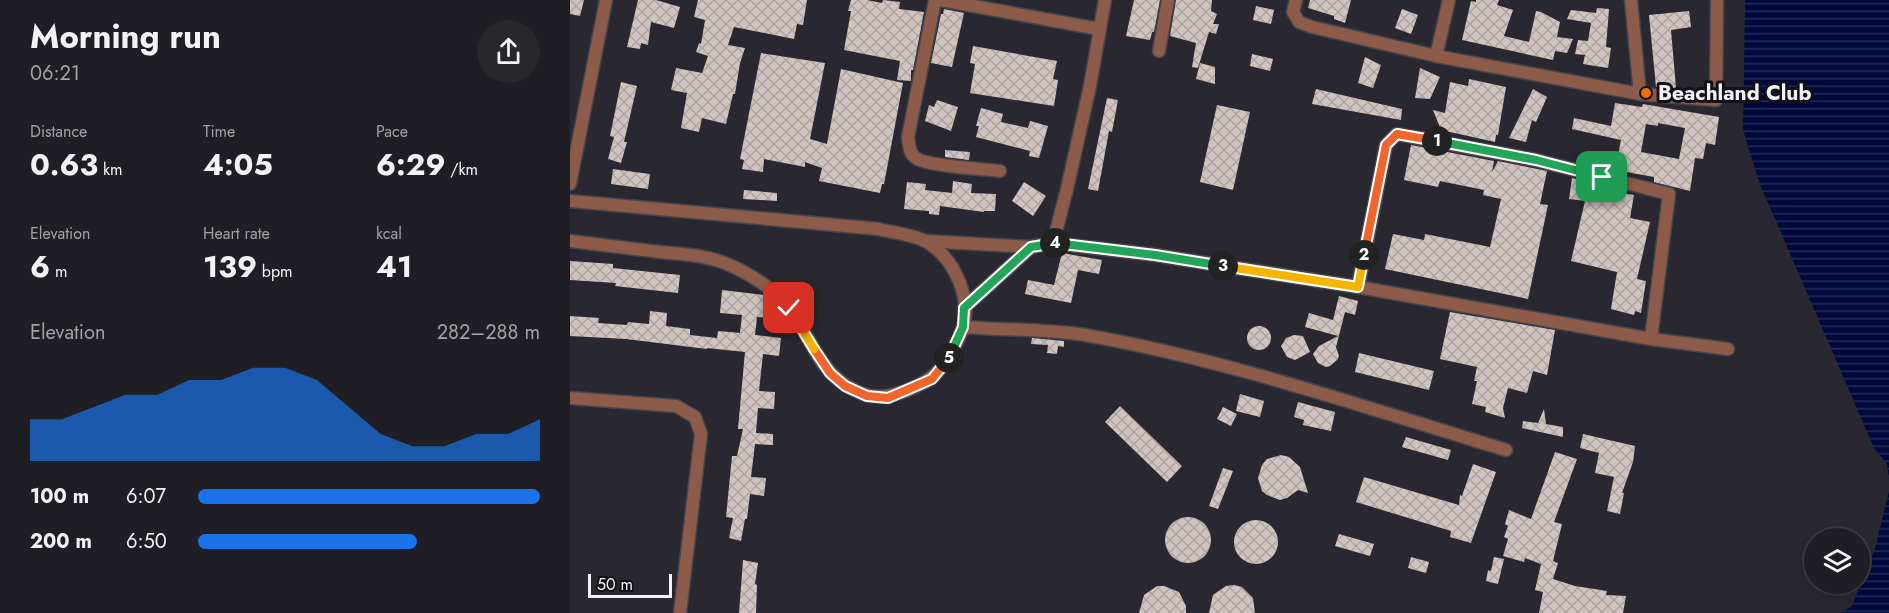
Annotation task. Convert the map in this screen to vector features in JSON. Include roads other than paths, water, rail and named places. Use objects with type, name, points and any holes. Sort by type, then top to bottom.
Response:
[{"type":"street","points":[[570,184],[606,0]]},
{"type":"street","points":[[935,0],[908,137],[909,148],[916,158],[928,162],[1000,171]]},
{"type":"street","points":[[941,0],[1099,29]]},
{"type":"street","points":[[1053,243],[1090,86],[1105,0]]},
{"type":"street","points":[[1159,51],[1168,0]]},
{"type":"street","points":[[1296,0],[1293,12],[1299,22],[1312,27],[1436,56],[1640,94],[1716,100],[1717,0]]},
{"type":"street","points":[[1436,56],[1449,0]]},
{"type":"street","points":[[1632,0],[1640,94]]},
{"type":"street","points":[[1358,287],[1386,145],[1397,134],[1536,160],[1668,194],[1651,339]]},
{"type":"street","points":[[570,201],[879,229],[925,241],[1031,247],[1053,243],[1155,255],[1358,287],[1651,339],[1728,349]]},
{"type":"street","points":[[570,241],[700,256],[727,264],[765,285],[789,308],[830,373],[845,386],[867,396],[888,398],[932,379],[951,356],[963,327],[964,308],[960,287],[952,266],[940,252],[925,241]]},
{"type":"street","points":[[964,308],[1031,247]]},
{"type":"street","points":[[963,327],[1082,335],[1141,346],[1272,380],[1506,450]]},
{"type":"street","points":[[570,398],[676,406],[695,417],[701,434],[680,613]]},
{"type":"place","name":"Beachland Club","points":[[1646,93]]}]
